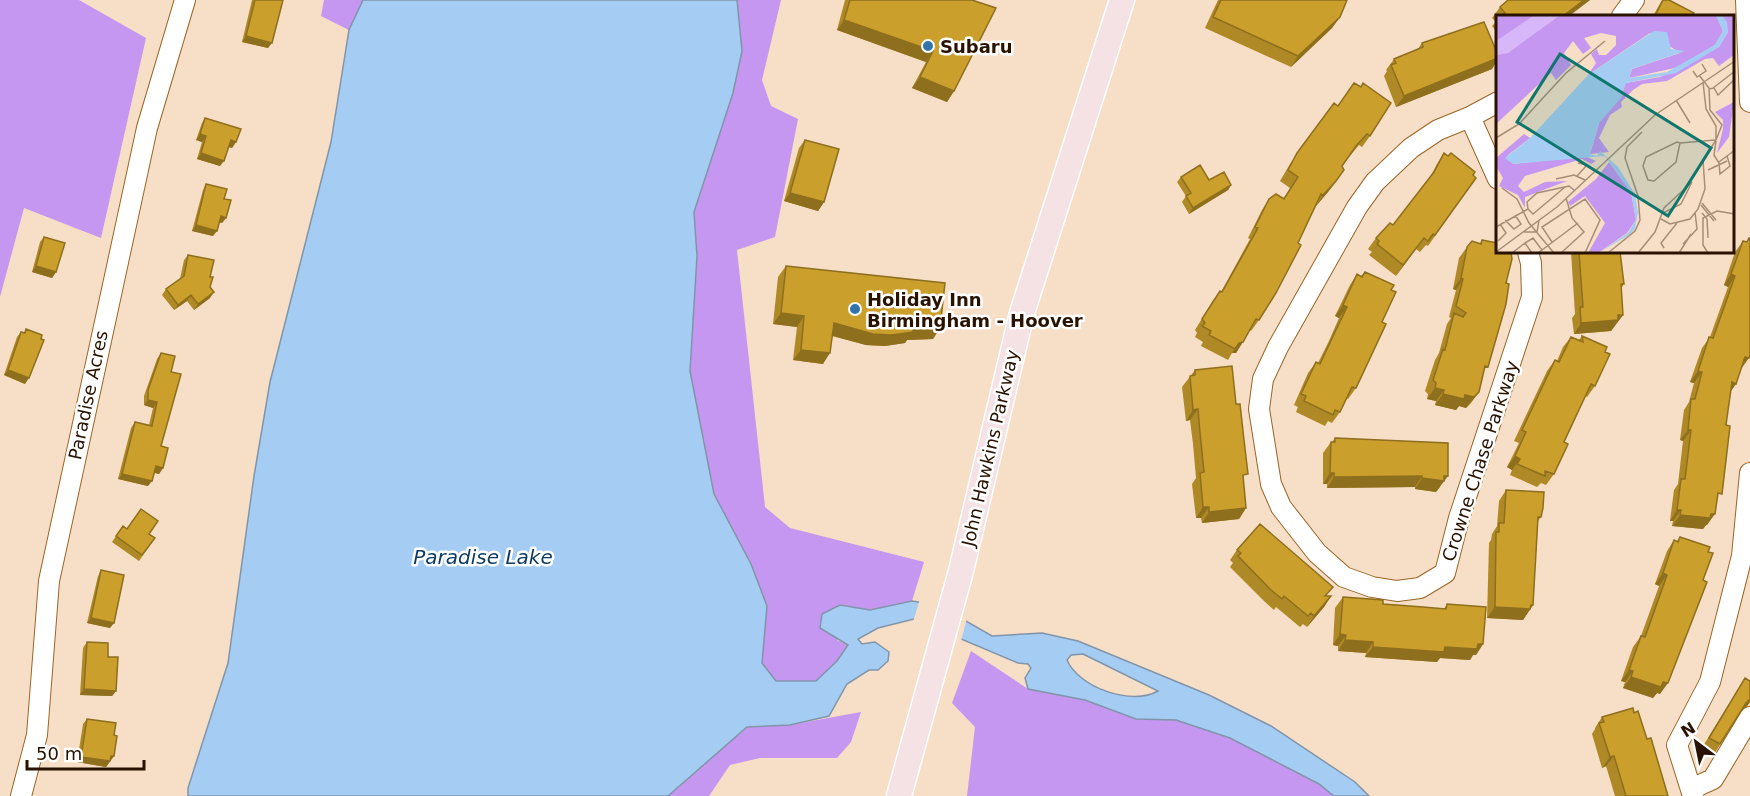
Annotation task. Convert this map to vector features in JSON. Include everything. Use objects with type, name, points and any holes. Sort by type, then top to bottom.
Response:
[{"type":"main road","name":"John Hawkins Parkway","points":[[899,796],[961,571],[1022,313],[1122,0]]},
{"type":"street","name":"Paradise Acres","points":[[21,796],[37,735],[49,581],[147,128],[185,0]]},
{"type":"street","points":[[1623,15],[1634,0]]},
{"type":"street","points":[[1746,0],[1750,102]]},
{"type":"street","name":"Crowne Chase Parkway","points":[[1496,103],[1438,130],[1412,148],[1375,182],[1357,207],[1278,347],[1263,379],[1259,409],[1270,484],[1281,507],[1317,553],[1344,577],[1372,587],[1397,591],[1420,588],[1445,573],[1459,518],[1532,297],[1532,263],[1529,254]]},
{"type":"street","points":[[1470,117],[1496,175]]},
{"type":"street","points":[[1750,473],[1742,556],[1710,682],[1677,745],[1692,793],[1713,779],[1750,717]]},
{"type":"shaded area","points":[[0,0],[79,0],[146,38],[101,238],[24,208],[0,297]]},
{"type":"shaded area","points":[[324,0],[363,0],[349,30],[321,16]]},
{"type":"shaded area","points":[[737,0],[781,0],[762,80],[771,106],[798,119],[775,237],[737,250],[765,507],[790,528],[924,562],[912,601],[870,610],[840,605],[837,640],[848,645],[838,661],[816,681],[776,681],[762,663],[767,606],[751,564],[714,494],[690,371],[697,256],[694,212],[742,51]]},
{"type":"shaded area","points":[[971,651],[1028,689],[1085,700],[1136,719],[1176,719],[1230,738],[1319,784],[1334,796],[967,796],[975,727],[952,703]]},
{"type":"shaded area","points":[[861,712],[851,742],[837,758],[760,758],[730,765],[709,796],[668,796],[747,727],[790,725]]},
{"type":"water","name":"Paradise Lake","points":[[363,0],[737,0],[742,51],[733,93],[694,212],[697,256],[690,371],[714,494],[751,564],[767,606],[762,663],[776,681],[816,681],[837,661],[848,645],[820,628],[822,614],[840,605],[870,610],[912,601],[938,605],[992,636],[1042,633],[1078,641],[1209,695],[1271,726],[1355,782],[1369,796],[1334,796],[1319,784],[1230,738],[1176,720],[1136,719],[1085,700],[1028,689],[1025,678],[1031,668],[1028,664],[1018,663],[914,619],[878,628],[858,639],[862,644],[875,642],[889,652],[888,661],[878,670],[869,670],[847,684],[829,716],[790,725],[747,727],[668,796],[188,796],[188,788],[228,663],[254,476],[270,382],[331,142],[349,30]],"holes":[[[1083,654],[1158,691],[1134,696],[1107,692],[1083,679],[1073,670],[1067,660],[1071,655]]]},
{"type":"pier","points":[[920,599],[939,602],[967,618],[961,641],[913,622]]},
{"type":"building","points":[[255,0],[283,0],[272,43],[246,36]]},
{"type":"building","name":"Subaru","points":[[850,0],[972,0],[996,8],[954,91],[920,77],[933,51],[844,20]]},
{"type":"building","points":[[1221,0],[1347,0],[1340,17],[1298,56],[1213,17]]},
{"type":"building","points":[[1508,0],[1584,0],[1564,15],[1502,15],[1505,13],[1500,7]]},
{"type":"building","points":[[1663,0],[1669,0],[1694,13],[1693,15],[1656,15]]},
{"type":"building","points":[[1484,22],[1496,50],[1496,59],[1404,96],[1391,65],[1396,63],[1394,59],[1423,47],[1422,43]]},
{"type":"building","points":[[1354,83],[1361,87],[1363,83],[1391,103],[1370,136],[1367,134],[1356,146],[1342,166],[1344,170],[1336,181],[1323,195],[1321,194],[1298,243],[1301,245],[1276,293],[1259,320],[1256,319],[1243,342],[1239,343],[1235,349],[1209,335],[1211,331],[1202,326],[1205,323],[1202,319],[1220,291],[1222,292],[1258,228],[1255,227],[1269,199],[1276,194],[1284,199],[1298,177],[1288,170],[1297,153],[1334,103],[1338,106]]},
{"type":"building","points":[[205,118],[241,129],[236,142],[231,140],[224,161],[201,153],[206,136],[200,134]]},
{"type":"building","points":[[805,140],[839,149],[824,202],[790,193]]},
{"type":"building","points":[[1444,153],[1448,156],[1451,153],[1475,172],[1473,175],[1476,178],[1435,235],[1433,234],[1428,241],[1424,238],[1403,265],[1377,244],[1379,241],[1376,238],[1390,223],[1393,225],[1434,172]]},
{"type":"building","points":[[1200,165],[1209,180],[1224,172],[1231,185],[1193,208],[1186,196],[1191,193],[1181,177]]},
{"type":"building","points":[[206,184],[227,189],[224,199],[231,200],[226,218],[221,216],[217,231],[196,225]]},
{"type":"building","points":[[44,237],[65,243],[56,272],[36,266]]},
{"type":"building","points":[[1749,238],[1750,355],[1749,358],[1745,357],[1736,384],[1732,382],[1726,425],[1730,426],[1722,494],[1718,493],[1715,514],[1711,514],[1710,518],[1680,515],[1681,510],[1677,510],[1681,479],[1685,479],[1691,430],[1688,430],[1691,399],[1695,399],[1702,372],[1698,371],[1709,337],[1713,338],[1735,276],[1731,274],[1743,241],[1747,242]]},
{"type":"building","points":[[1482,240],[1496,243],[1496,254],[1511,254],[1512,259],[1506,283],[1509,284],[1506,304],[1488,367],[1485,366],[1479,392],[1474,397],[1465,395],[1464,399],[1443,394],[1444,390],[1435,388],[1436,383],[1433,380],[1443,349],[1445,350],[1454,313],[1463,317],[1466,313],[1456,306],[1463,279],[1461,278],[1467,247],[1472,241],[1481,244]]},
{"type":"building","points":[[1579,254],[1620,254],[1624,284],[1621,284],[1623,315],[1618,315],[1618,320],[1581,323],[1580,307],[1583,307]]},
{"type":"building","points":[[188,255],[214,260],[210,287],[214,292],[198,304],[191,295],[178,305],[166,289],[184,276]]},
{"type":"building","name":"Holiday Inn Birmingham - Hoover","points":[[786,266],[945,283],[940,328],[913,329],[913,332],[892,335],[873,334],[834,323],[830,353],[801,350],[804,316],[781,313]]},
{"type":"building","points":[[1365,272],[1394,285],[1391,290],[1396,292],[1382,322],[1386,324],[1356,388],[1352,387],[1340,412],[1335,410],[1333,415],[1304,401],[1306,396],[1301,394],[1316,362],[1320,364],[1347,307],[1343,305],[1357,274],[1362,277]]},
{"type":"building","points":[[26,329],[42,335],[41,339],[44,340],[29,378],[8,370],[21,332],[25,333]]},
{"type":"building","points":[[1582,336],[1607,347],[1605,352],[1610,354],[1595,386],[1591,384],[1564,442],[1568,444],[1554,474],[1545,471],[1545,476],[1517,464],[1520,459],[1515,456],[1526,432],[1522,430],[1555,360],[1559,362],[1571,337],[1583,342]]},
{"type":"building","points":[[161,353],[175,356],[171,372],[181,374],[161,446],[168,448],[163,468],[156,466],[152,481],[122,474],[135,422],[152,426],[157,402],[148,400],[148,390]]},
{"type":"building","points":[[1232,366],[1236,404],[1240,404],[1248,474],[1243,475],[1246,508],[1209,512],[1209,507],[1203,507],[1200,473],[1204,472],[1198,409],[1193,410],[1190,376],[1195,375],[1195,370]]},
{"type":"building","points":[[1335,438],[1448,443],[1448,476],[1444,476],[1444,481],[1422,478],[1422,476],[1334,477],[1334,473],[1330,473],[1331,442],[1335,442]]},
{"type":"building","points":[[1506,490],[1544,492],[1541,517],[1538,517],[1533,605],[1530,609],[1495,607],[1496,532],[1499,532],[1499,523],[1504,523]]},
{"type":"building","points":[[141,509],[158,521],[149,534],[155,538],[142,555],[116,536],[123,526],[127,529]]},
{"type":"building","points":[[1260,524],[1333,587],[1325,596],[1331,596],[1314,616],[1311,613],[1308,616],[1284,596],[1282,599],[1238,556],[1241,553],[1237,550]]},
{"type":"building","points":[[1680,537],[1710,547],[1708,552],[1713,553],[1703,580],[1707,582],[1668,683],[1663,682],[1661,687],[1631,677],[1633,671],[1629,670],[1641,636],[1645,637],[1667,575],[1663,573],[1674,540],[1678,542]]},
{"type":"building","points":[[101,570],[124,575],[114,623],[91,618]]},
{"type":"building","points":[[1343,597],[1383,600],[1383,604],[1446,609],[1447,604],[1486,607],[1483,644],[1478,644],[1477,649],[1445,647],[1444,652],[1373,647],[1373,642],[1345,640],[1346,635],[1340,634]]},
{"type":"building","points":[[87,642],[108,643],[108,657],[118,657],[116,691],[84,689]]},
{"type":"building","points":[[1745,678],[1750,681],[1750,699],[1720,744],[1709,738]]},
{"type":"building","points":[[1633,708],[1634,713],[1638,711],[1647,739],[1651,738],[1668,796],[1626,796],[1614,756],[1610,757],[1599,723],[1604,722],[1602,717]]},
{"type":"building","points":[[87,719],[116,723],[114,756],[111,756],[110,761],[81,757]]},
{"type":"place","name":"Subaru","points":[[928,46]]},
{"type":"place","name":"Holiday Inn Birmingham - Hoover","points":[[855,309]]}]
